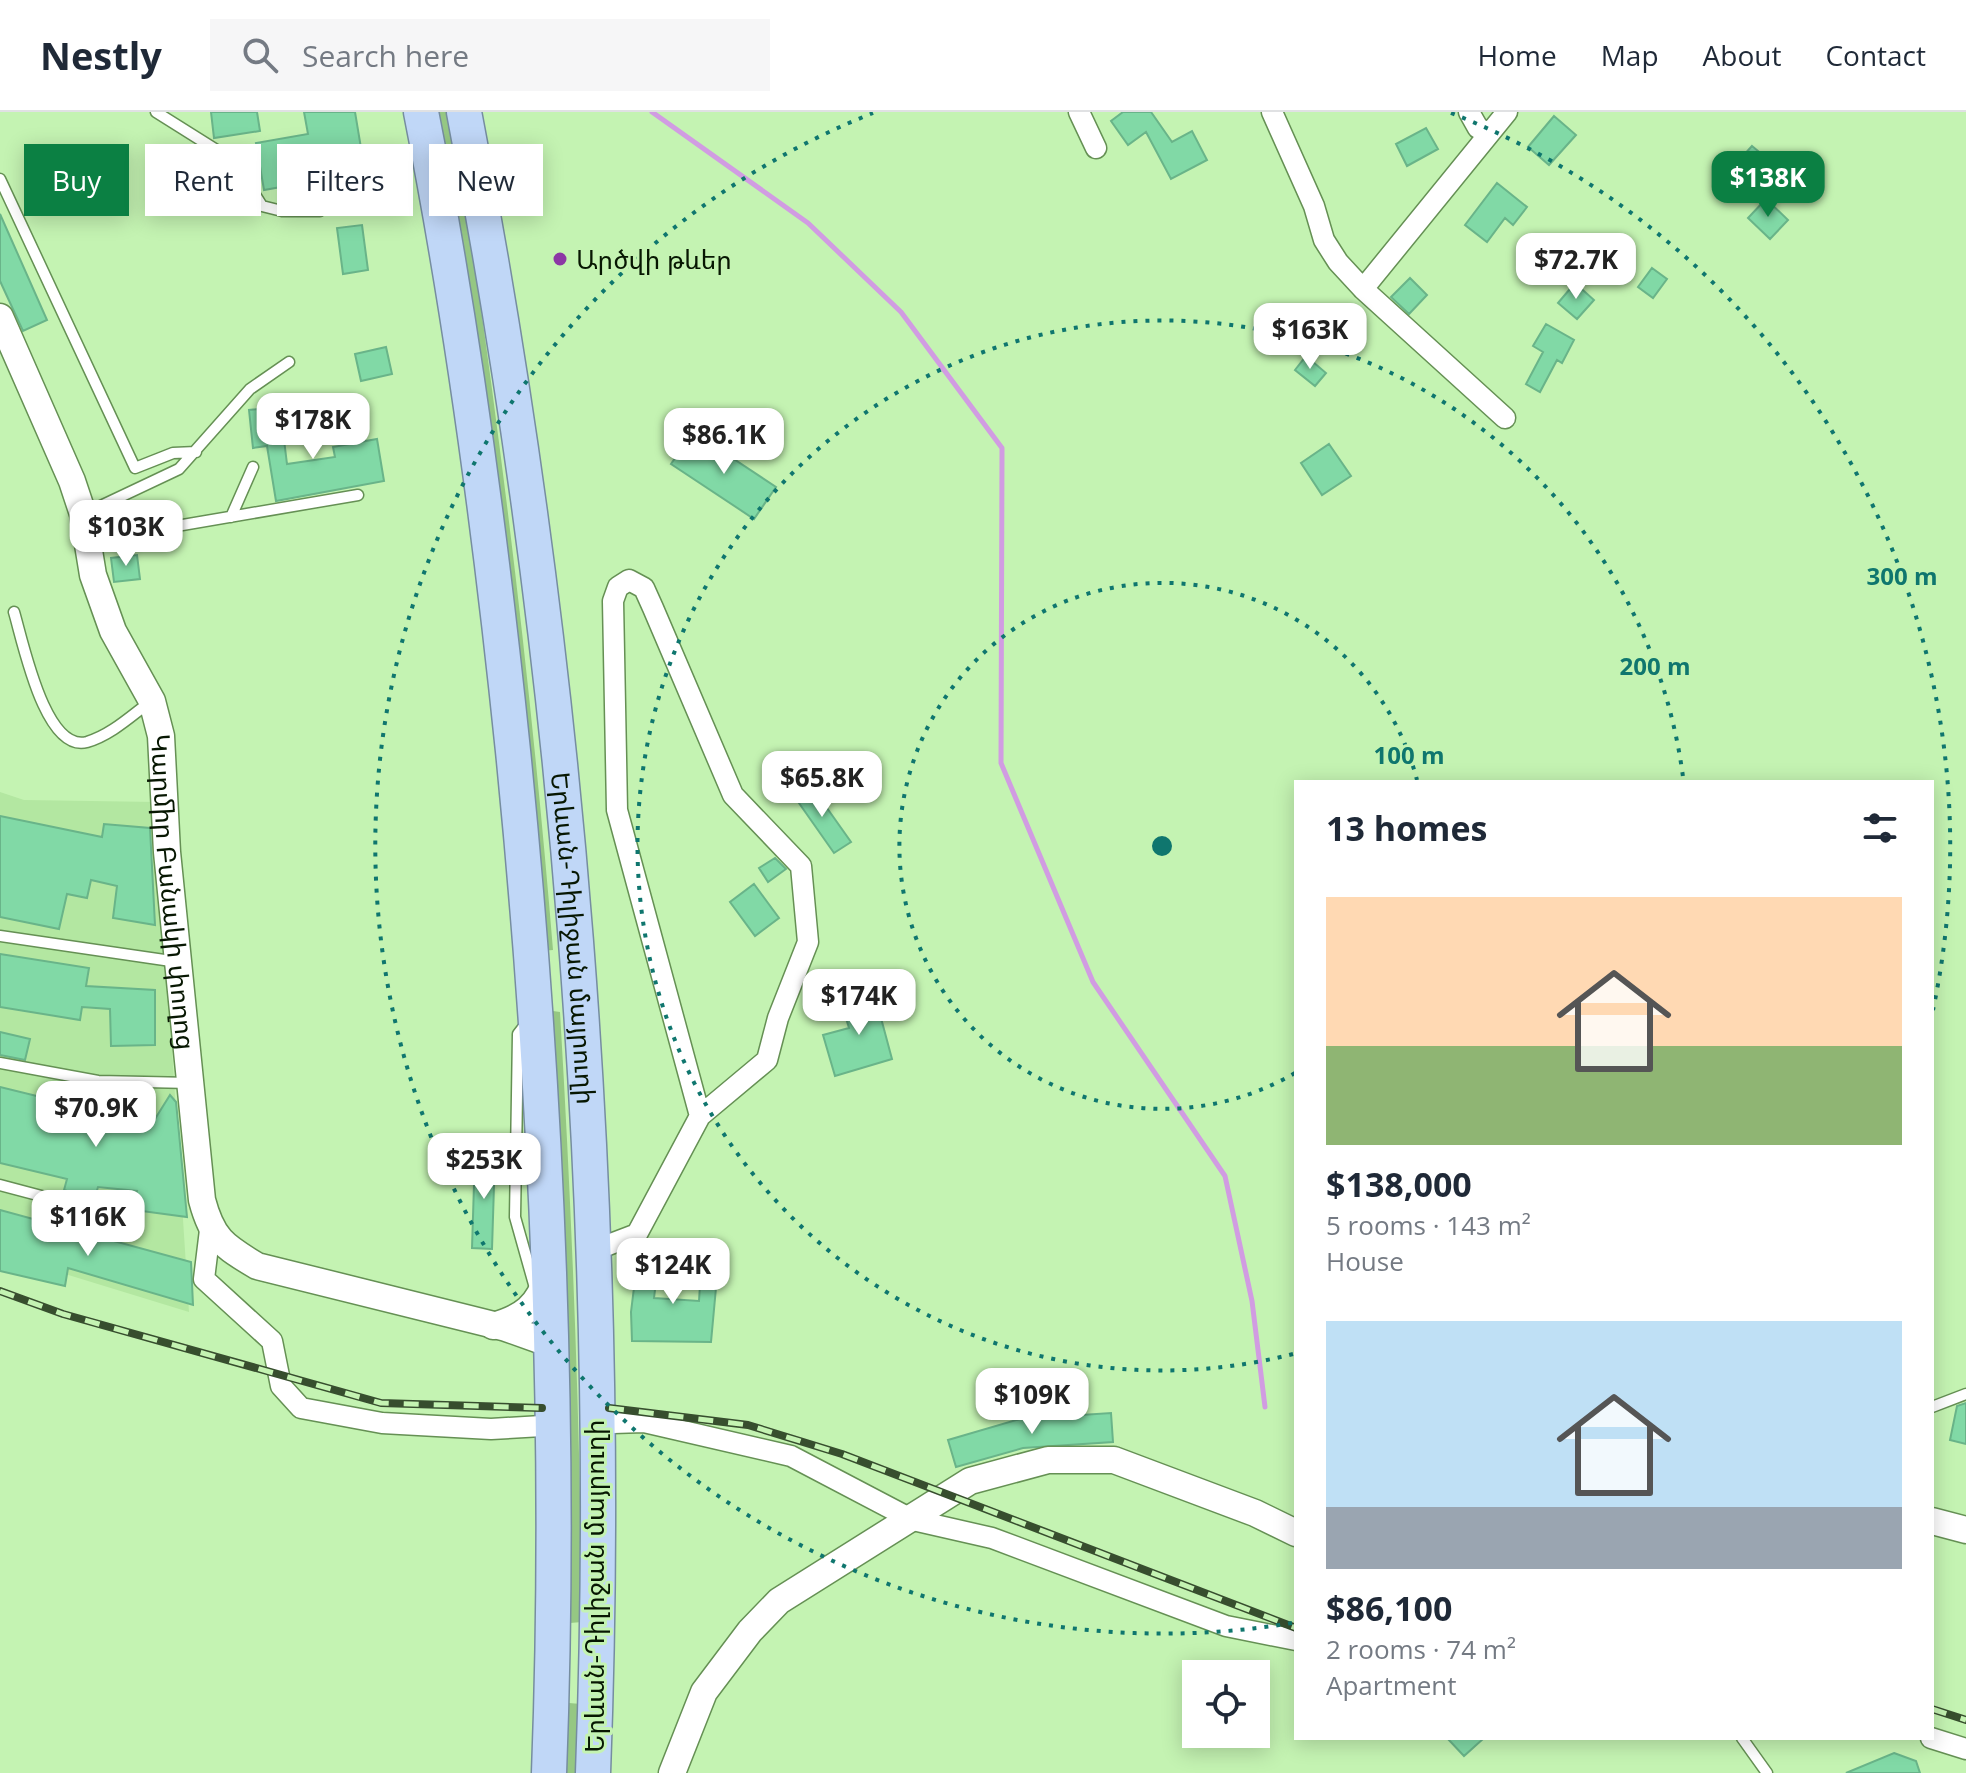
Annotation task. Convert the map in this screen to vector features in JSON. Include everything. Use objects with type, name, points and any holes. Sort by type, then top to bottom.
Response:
[{"type":"highway","name":"Երևան-Դիլիջան մայրուղի","points":[[421,112],[489,519],[536,1010],[538,1276],[551,1344],[549,1773]]},
{"type":"highway","name":"Երևան-Դիլիջան մայրուղի","points":[[464,112],[533,532],[569,858],[595,1250],[597,1634],[593,1773]]},
{"type":"street","points":[[1079,112],[1096,148]]},
{"type":"street","points":[[1272,112],[1314,206],[1324,240],[1338,262],[1363,289],[1505,418]]},
{"type":"street","points":[[1469,112],[1478,128],[1489,133]]},
{"type":"street","points":[[1363,289],[1507,112]]},
{"type":"street","name":"Կարմիր Բանակի փողոց","points":[[0,317],[83,514],[93,575],[113,631],[152,701],[161,736],[167,852],[193,1083],[202,1200],[210,1230]]},
{"type":"street","points":[[595,1250],[637,1234],[700,1116],[767,1060],[778,1018],[808,942],[801,866],[733,795],[649,598],[644,588],[629,580],[618,587],[613,601],[617,810],[700,1116]]},
{"type":"street","points":[[210,1230],[229,1249],[257,1266],[493,1326],[551,1344]]},
{"type":"street","points":[[210,1230],[204,1279],[272,1341],[281,1386],[301,1408],[382,1423],[491,1429],[542,1426]]},
{"type":"street","points":[[493,1326],[522,1316],[538,1276]]},
{"type":"street","points":[[613,1423],[644,1422],[791,1456],[913,1520],[992,1538],[1226,1626],[1294,1640]]},
{"type":"street","points":[[672,1773],[704,1692],[750,1631],[779,1601],[913,1520],[970,1481],[1048,1460],[1114,1460],[1255,1513],[1294,1532]]},
{"type":"street","points":[[1934,1522],[1966,1530]]},
{"type":"street","points":[[1934,1739],[1966,1749]]},
{"type":"lane","points":[[156,112],[234,161],[262,206],[277,210]]},
{"type":"lane","points":[[0,179],[135,468],[173,453],[196,452]]},
{"type":"lane","points":[[83,514],[179,469],[250,389],[289,362]]},
{"type":"lane","points":[[231,517],[253,467]]},
{"type":"lane","points":[[89,541],[358,495]]},
{"type":"lane","points":[[14,612],[49,722],[70,741],[84,743],[107,734],[152,701]]},
{"type":"lane","points":[[0,936],[180,962]]},
{"type":"lane","points":[[0,1063],[98,1081],[193,1083]]},
{"type":"lane","points":[[0,1185],[113,1215]]},
{"type":"lane","points":[[1934,1406],[1966,1394]]},
{"type":"lane","points":[[1743,1740],[1767,1773]]},
{"type":"shaded area","points":[[435,112],[452,112],[457,144],[439,144]]},
{"type":"shaded area","points":[[448,216],[467,216],[510,530],[553,950],[541,951]]},
{"type":"shaded area","points":[[0,792],[24,800],[156,802],[189,1312],[0,1254]]},
{"type":"shaded area","points":[[546,1010],[560,1012],[575,1317],[582,1622],[570,1623],[569,1449]]},
{"type":"shaded area","points":[[569,1703],[581,1704],[578,1773],[566,1773]]},
{"type":"building","points":[[211,112],[257,112],[260,131],[214,138]]},
{"type":"building","points":[[304,112],[355,112],[360,144],[277,144],[277,188],[264,190],[261,144],[256,143],[308,134]]},
{"type":"building","points":[[1123,112],[1151,112],[1172,142],[1192,131],[1207,160],[1171,179],[1146,132],[1128,145],[1111,121]]},
{"type":"building","points":[[1554,116],[1576,135],[1549,165],[1528,147]]},
{"type":"building","points":[[1426,128],[1438,149],[1407,166],[1396,144]]},
{"type":"building","points":[[1752,146],[1776,166],[1758,186],[1734,166]]},
{"type":"building","points":[[1497,183],[1527,207],[1513,225],[1505,218],[1487,242],[1465,225]]},
{"type":"building","points":[[1766,199],[1788,220],[1770,239],[1748,218]]},
{"type":"building","points":[[0,214],[47,320],[23,331],[0,281]]},
{"type":"building","points":[[362,225],[368,270],[343,274],[337,228]]},
{"type":"building","points":[[1652,268],[1667,279],[1653,298],[1638,287]]},
{"type":"building","points":[[1410,278],[1427,295],[1409,314],[1391,297]]},
{"type":"building","points":[[1575,283],[1594,300],[1577,319],[1558,303]]},
{"type":"building","points":[[1546,324],[1574,340],[1562,363],[1557,360],[1540,392],[1526,384],[1543,352],[1533,346]]},
{"type":"building","points":[[386,347],[392,374],[361,381],[355,354]]},
{"type":"building","points":[[1306,356],[1326,373],[1315,386],[1295,370]]},
{"type":"building","points":[[280,407],[287,464],[335,457],[333,447],[377,439],[384,481],[276,501],[267,446],[253,448],[249,410]]},
{"type":"building","points":[[693,432],[776,487],[754,519],[671,464]]},
{"type":"building","points":[[1329,444],[1351,476],[1322,495],[1301,463]]},
{"type":"building","points":[[137,555],[140,579],[114,582],[111,558]]},
{"type":"building","points":[[810,784],[851,842],[834,853],[794,796]]},
{"type":"building","points":[[0,816],[102,837],[104,824],[150,828],[155,925],[113,918],[117,886],[91,880],[87,898],[67,894],[59,929],[0,917]]},
{"type":"building","points":[[775,858],[786,869],[768,882],[759,868]]},
{"type":"building","points":[[754,884],[779,918],[755,936],[730,902]]},
{"type":"building","points":[[0,954],[89,968],[86,986],[155,990],[155,1045],[111,1046],[110,1009],[82,1007],[80,1020],[0,1007]]},
{"type":"building","points":[[874,992],[892,1059],[835,1076],[823,1035],[849,1028],[841,1002]]},
{"type":"building","points":[[0,1032],[30,1039],[25,1060],[0,1055]]},
{"type":"building","points":[[0,1087],[122,1117],[155,1119],[170,1095],[176,1102],[187,1217],[134,1210],[137,1191],[98,1187],[94,1200],[64,1190],[67,1179],[0,1163]]},
{"type":"building","points":[[475,1153],[495,1154],[492,1249],[472,1248]]},
{"type":"building","points":[[0,1210],[191,1262],[193,1305],[68,1268],[65,1286],[0,1271]]},
{"type":"building","points":[[702,1254],[719,1255],[711,1342],[632,1341],[631,1312],[638,1255],[659,1258],[654,1298],[699,1301]]},
{"type":"building","points":[[1966,1403],[1966,1444],[1950,1440],[1957,1406]]},
{"type":"building","points":[[1111,1413],[1113,1442],[1023,1448],[956,1467],[948,1440],[1020,1419]]},
{"type":"building","points":[[1449,1740],[1482,1740],[1464,1756]]},
{"type":"building","points":[[1894,1753],[1916,1761],[1920,1773],[1846,1773]]},
{"type":"waterway","points":[[652,112],[808,223],[901,312],[1002,448],[1001,763],[1093,982],[1225,1176],[1252,1301],[1265,1407]]},
{"type":"railway","points":[[0,1291],[63,1314],[381,1403],[542,1408]]},
{"type":"railway","points":[[609,1408],[748,1425],[842,1454],[1294,1627]]},
{"type":"railway","points":[[1934,1710],[1966,1720]]},
{"type":"place","name":"Արծվի թևեր","points":[[560,259]]}]
